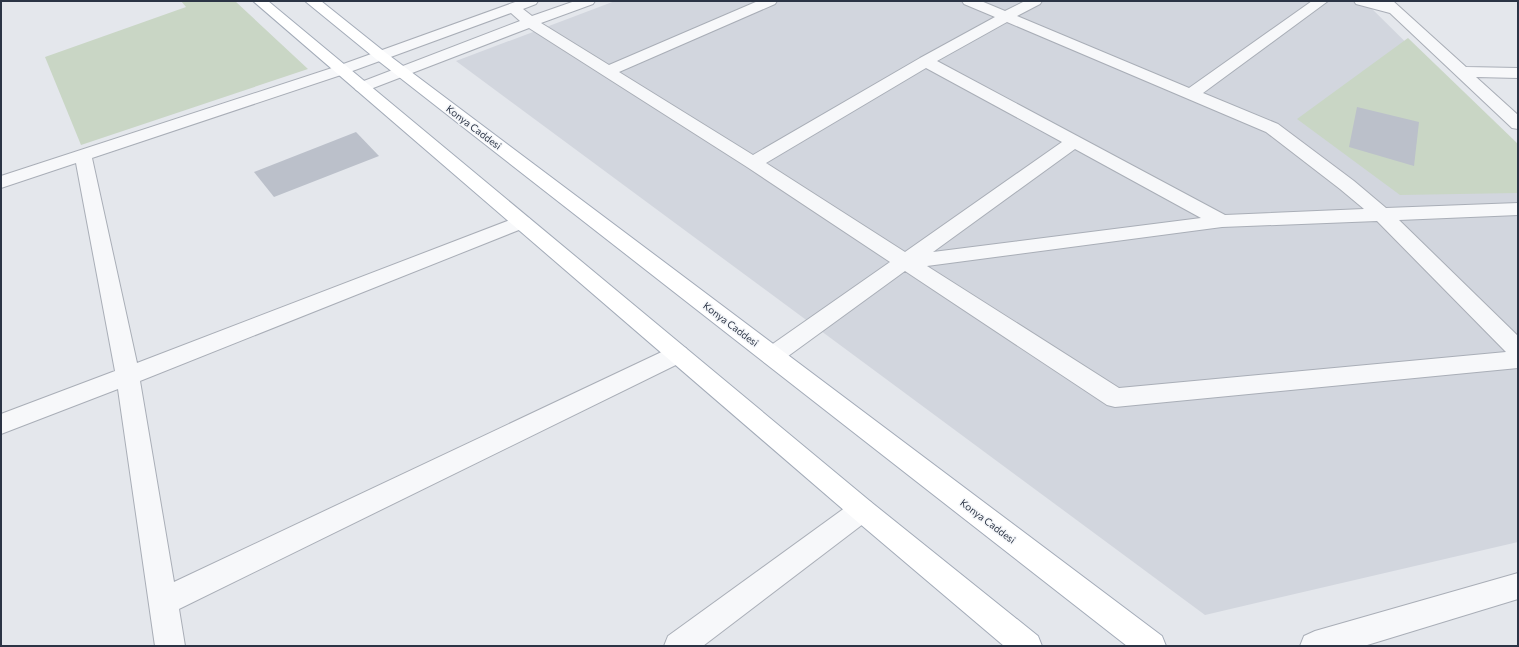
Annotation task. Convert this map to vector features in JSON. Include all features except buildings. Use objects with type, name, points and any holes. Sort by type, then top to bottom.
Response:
[{"type":"main road","points":[[260,1],[862,510],[1026,646]]},
{"type":"main road","name":"Konya Caddesi","points":[[312,1],[381,56],[1151,646]]},
{"type":"street","points":[[362,88],[530,22],[588,1]]},
{"type":"street","points":[[608,71],[770,1]]},
{"type":"street","points":[[969,1],[1272,128],[1347,185],[1381,214],[1518,350]]},
{"type":"street","points":[[753,163],[925,61],[1035,1]]},
{"type":"street","points":[[1191,94],[1321,1]]},
{"type":"street","points":[[1361,1],[1390,6],[1518,124]]},
{"type":"street","points":[[1,182],[342,70],[522,4],[530,22],[753,163],[1115,398],[1518,359]]},
{"type":"street","points":[[925,61],[1222,221]]},
{"type":"street","points":[[1462,72],[1518,73]]},
{"type":"street","points":[[772,356],[1074,142]]},
{"type":"street","points":[[83,155],[128,376],[170,646]]},
{"type":"street","points":[[904,262],[1222,221],[1518,209]]},
{"type":"street","points":[[1,424],[522,222]]},
{"type":"street","points":[[164,602],[678,354]]},
{"type":"street","points":[[679,646],[862,510]]},
{"type":"street","points":[[1315,646],[1518,586]]},
{"type":"shaded area","points":[[615,1],[1364,1],[1518,153],[1518,542],[1205,615],[456,61]]},
{"type":"green space","points":[[181,1],[235,1],[308,69],[81,145],[45,57],[186,7]]},
{"type":"green space","points":[[1408,38],[1518,144],[1518,193],[1400,195],[1297,119]]}]
